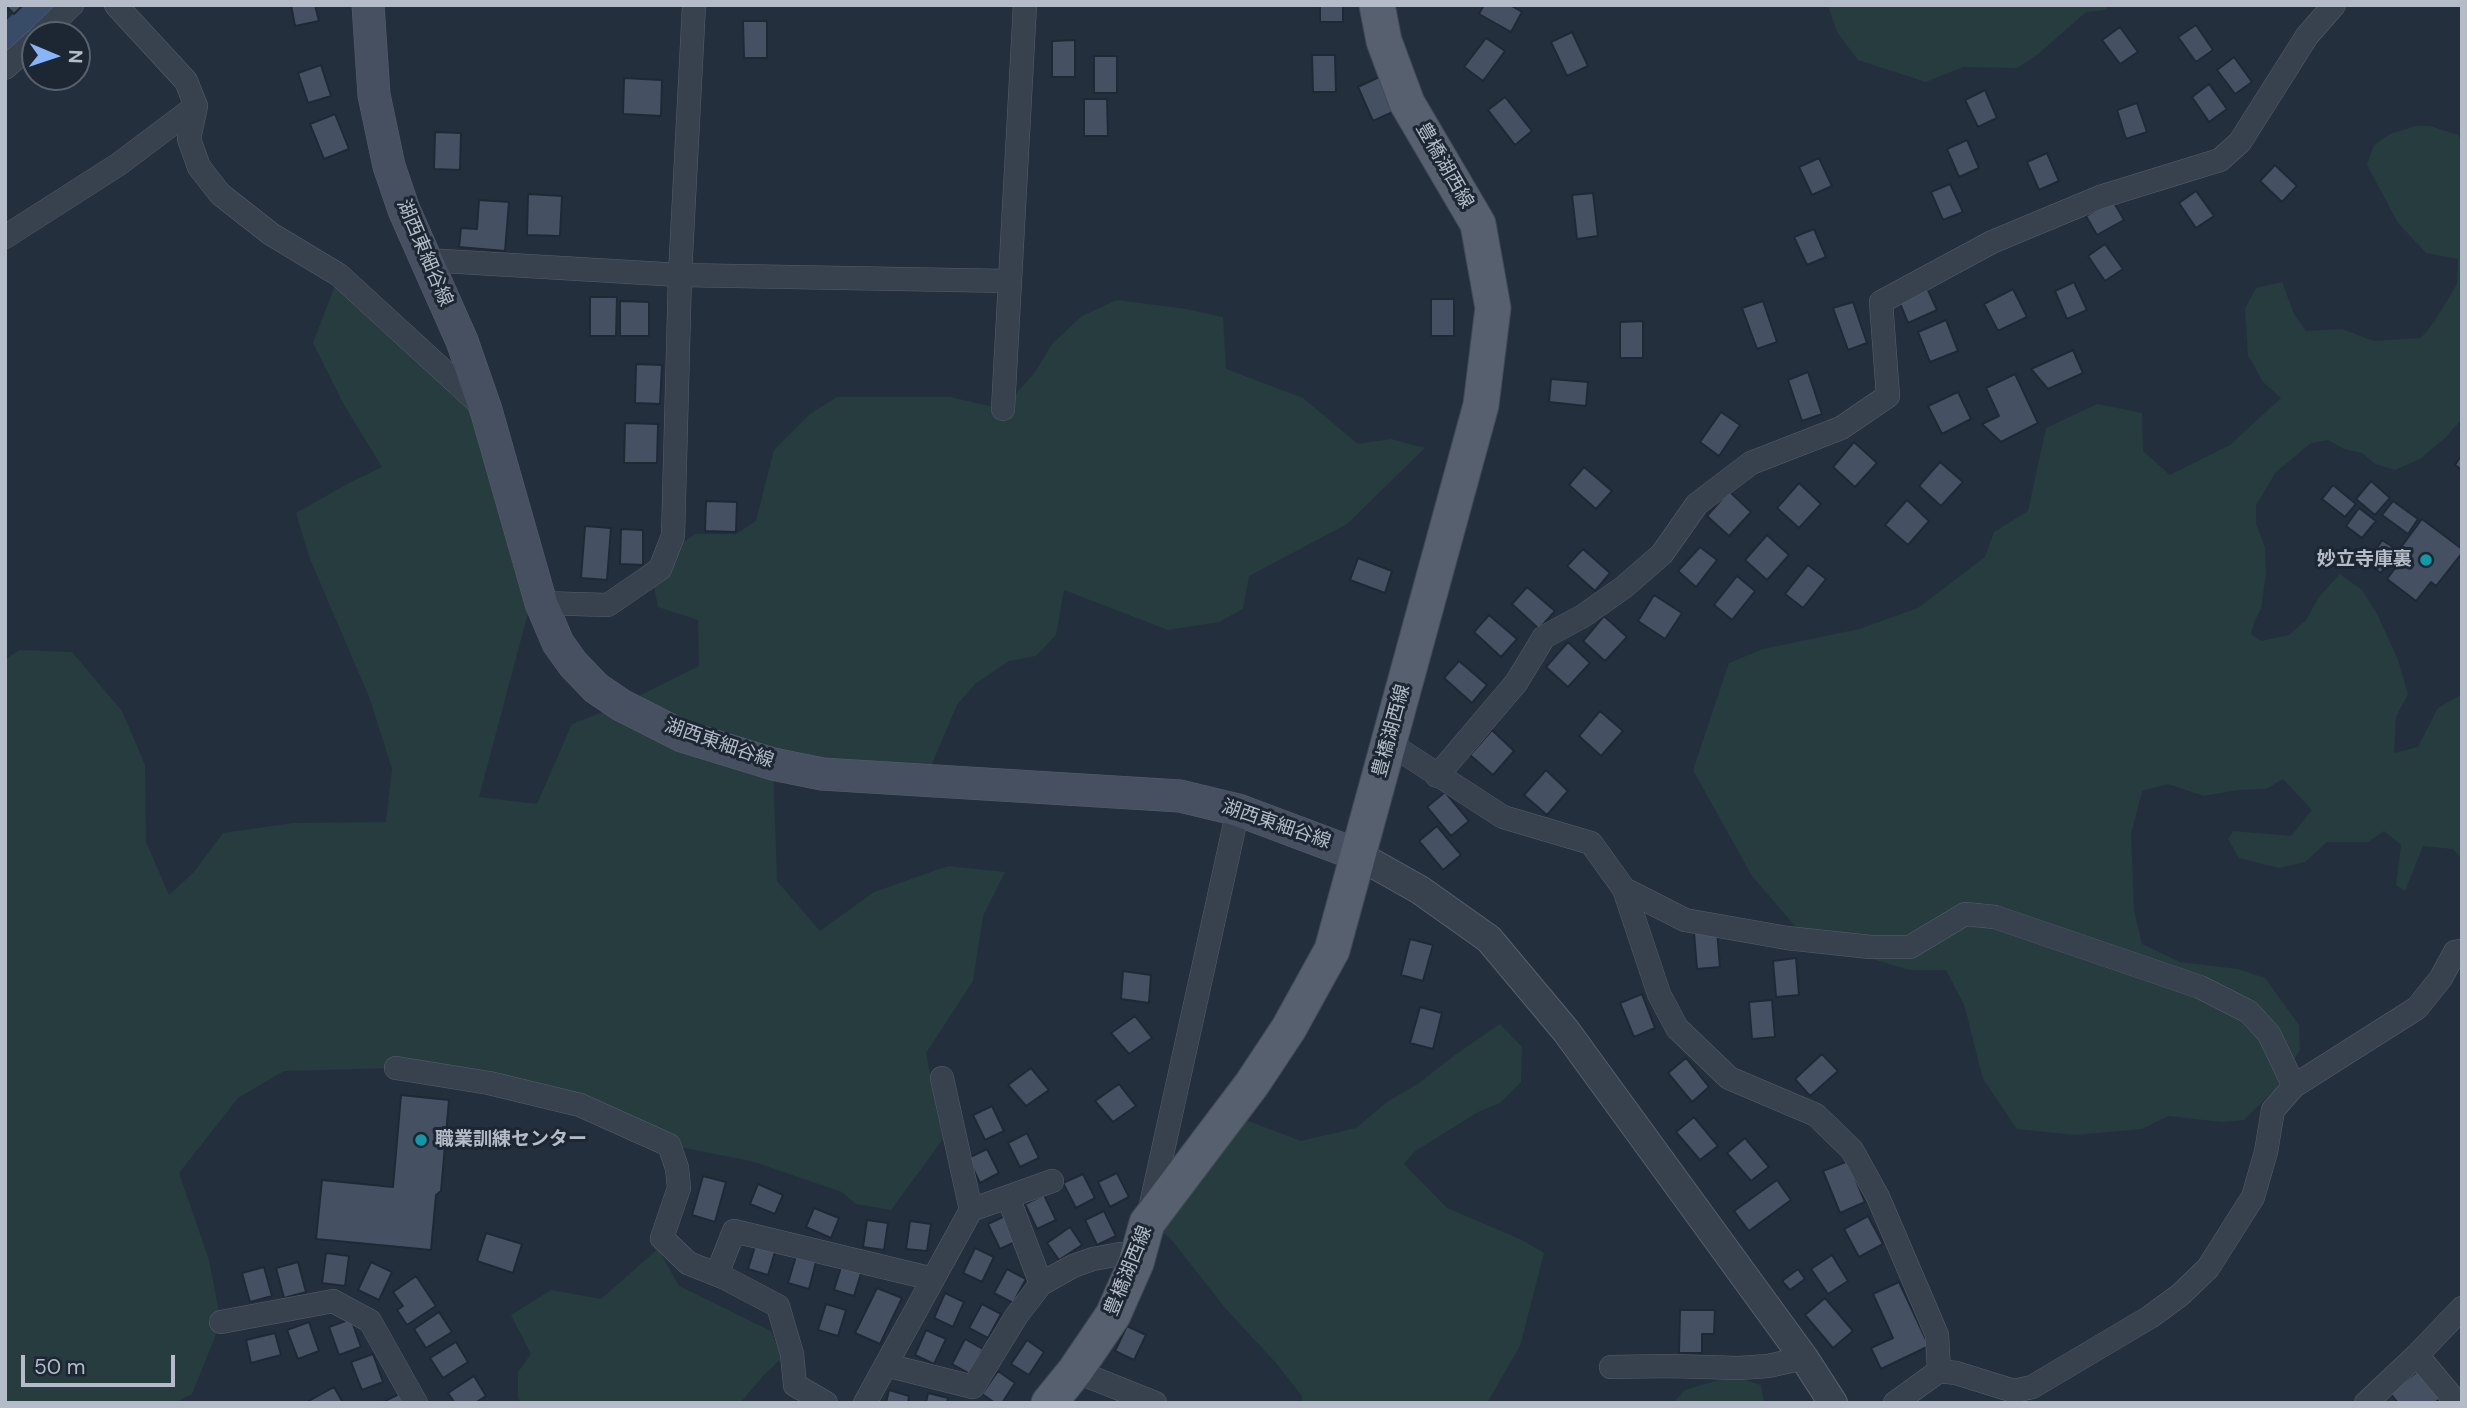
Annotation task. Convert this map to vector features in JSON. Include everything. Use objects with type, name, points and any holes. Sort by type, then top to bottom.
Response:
[{"type":"main road","name":"湖西東細谷線","points":[[368,5],[374,95],[389,166],[404,211],[463,341],[486,410],[541,603],[558,643],[596,688],[621,705],[682,736],[773,764],[822,774],[1180,796],[1238,810],[1358,855]]},
{"type":"main road","name":"豊橋湖西線","points":[[1049,1403],[1075,1371],[1113,1315],[1143,1238],[1289,1028],[1332,950],[1481,405],[1493,308],[1478,224],[1407,103],[1384,41],[1377,5]]},
{"type":"street","points":[[55,21],[72,5]]},
{"type":"street","points":[[116,5],[186,81],[197,106],[189,139],[200,167],[220,194],[271,234],[339,275],[486,410]]},
{"type":"street","points":[[541,603],[608,605],[660,569],[673,536],[680,275],[694,5]]},
{"type":"street","points":[[1003,409],[1025,5]]},
{"type":"street","points":[[1437,776],[1516,683],[1544,637],[1583,616],[1653,562],[1662,554],[1696,504],[1751,463],[1841,428],[1888,396],[1881,302],[1992,242],[2100,197],[2220,160],[2239,142],[2307,36],[2334,5]]},
{"type":"street","points":[[5,68],[21,53]]},
{"type":"street","points":[[5,237],[119,164],[197,106]]},
{"type":"street","points":[[426,260],[680,275],[1009,281]]},
{"type":"street","points":[[1390,743],[1503,817],[1591,843],[1624,889],[1659,994],[1677,1028],[1729,1078],[1816,1115],[1852,1150],[1878,1197],[1937,1335],[1939,1371]]},
{"type":"street","points":[[886,1365],[973,1387],[1017,1315],[1041,1284],[1073,1266],[1143,1238],[1238,810]]},
{"type":"street","points":[[1358,855],[1420,890],[1489,939],[1566,1031],[1804,1357],[1833,1403]]},
{"type":"street","points":[[1624,889],[1685,920],[1787,938],[1870,947],[1910,947],[1965,914],[1995,917],[2200,987],[2249,1012],[2269,1034],[2294,1086]]},
{"type":"street","points":[[1895,1403],[1939,1371],[1956,1373],[2014,1391],[2032,1387],[2150,1317],[2180,1294],[2208,1268],[2253,1197],[2266,1152],[2273,1110],[2294,1086],[2417,1008],[2441,978],[2455,951],[2462,951]]},
{"type":"street","points":[[396,1068],[489,1083],[580,1105],[669,1145],[677,1168],[679,1188],[662,1238],[688,1263],[717,1274],[778,1306],[792,1354],[795,1385],[826,1403]]},
{"type":"street","points":[[865,1403],[971,1210],[942,1078]]},
{"type":"street","points":[[971,1210],[1052,1181]]},
{"type":"street","points":[[1007,1197],[1041,1284]]},
{"type":"street","points":[[717,1274],[734,1231],[933,1279]]},
{"type":"street","points":[[221,1322],[333,1301],[370,1321],[416,1403]]},
{"type":"street","points":[[2366,1403],[2462,1308]]},
{"type":"street","points":[[2417,1355],[2457,1403]]},
{"type":"street","points":[[1611,1367],[1739,1368],[1768,1366],[1804,1357]]},
{"type":"street","points":[[1075,1371],[1155,1403]]},
{"type":"green space","points":[[1828,5],[2108,5],[2106,10],[2086,12],[2037,55],[2017,68],[1963,67],[1926,82],[1858,60],[1837,32]]},
{"type":"green space","points":[[2416,126],[2430,126],[2458,135],[2462,140],[2462,419],[2420,459],[2395,470],[2375,464],[2362,453],[2344,449],[2328,440],[2311,443],[2276,472],[2256,505],[2256,524],[2265,547],[2266,574],[2261,609],[2251,634],[2261,641],[2289,635],[2307,619],[2318,598],[2340,574],[2362,590],[2378,616],[2398,660],[2408,694],[2396,717],[2394,753],[2418,747],[2438,708],[2462,694],[2462,859],[2453,849],[2423,846],[2405,891],[2396,885],[2401,845],[2384,831],[2368,842],[2327,842],[2305,862],[2279,868],[2239,858],[2228,839],[2233,831],[2291,836],[2312,810],[2283,779],[2266,789],[2238,790],[2204,796],[2168,784],[2142,791],[2131,834],[2134,911],[2142,944],[2180,962],[2238,969],[2265,978],[2299,1025],[2300,1050],[2278,1086],[2244,1120],[2222,1122],[2168,1116],[2142,1129],[2075,1135],[2017,1129],[1983,1079],[1965,1007],[1946,970],[1910,970],[1807,940],[1752,876],[1693,770],[1729,663],[1763,649],[1859,629],[1918,608],[1985,557],[1994,532],[2028,511],[2046,428],[2097,404],[2142,413],[2143,451],[2170,475],[2230,445],[2281,398],[2263,382],[2248,355],[2245,309],[2256,288],[2282,282],[2294,314],[2306,331],[2342,329],[2374,341],[2421,338],[2457,284],[2458,259],[2426,253],[2398,223],[2367,165],[2374,145],[2390,134]]},
{"type":"green space","points":[[339,275],[486,410],[536,583],[479,797],[537,804],[572,724],[621,705],[699,666],[698,620],[658,607],[650,566],[695,534],[736,534],[756,521],[774,450],[810,414],[837,397],[950,397],[1003,409],[1036,371],[1052,344],[1082,316],[1117,300],[1223,317],[1226,369],[1303,398],[1358,444],[1391,439],[1425,448],[1347,524],[1249,576],[1243,609],[1219,622],[1168,630],[1064,590],[1056,635],[1036,656],[1009,661],[975,684],[957,705],[925,780],[773,764],[777,881],[820,931],[874,892],[948,866],[1005,872],[983,916],[973,981],[926,1053],[943,1139],[891,1210],[856,1204],[842,1192],[751,1161],[669,1145],[620,1122],[396,1068],[284,1071],[238,1098],[179,1173],[209,1260],[221,1322],[192,1394],[174,1403],[5,1403],[5,660],[19,650],[72,652],[122,711],[145,765],[146,842],[169,895],[194,872],[223,833],[293,823],[386,822],[392,769],[370,699],[310,559],[296,513],[382,467],[344,405],[313,343]]},
{"type":"green space","points":[[1500,1024],[1522,1047],[1521,1082],[1500,1103],[1478,1112],[1414,1152],[1404,1164],[1447,1208],[1522,1240],[1544,1253],[1520,1346],[1487,1403],[1302,1403],[1302,1396],[1276,1363],[1226,1309],[1170,1238],[1148,1223],[1230,1114],[1301,1141],[1356,1128],[1387,1102],[1419,1083]]},
{"type":"green space","points":[[658,1249],[679,1286],[771,1331],[782,1358],[740,1403],[521,1403],[518,1398],[518,1372],[531,1354],[511,1315],[551,1290],[601,1299]]},
{"type":"green space","points":[[1732,1376],[1761,1385],[1764,1403],[1673,1403],[1685,1390]]},
{"type":"building","points":[[5,5],[23,5],[14,14]]},
{"type":"building","points":[[291,5],[315,5],[319,21],[295,26]]},
{"type":"building","points":[[1320,5],[1343,5],[1343,22],[1320,22]]},
{"type":"building","points":[[1484,5],[1510,5],[1522,12],[1511,32],[1479,14]]},
{"type":"building","points":[[743,21],[767,21],[767,58],[744,58]]},
{"type":"building","points":[[2196,25],[2213,50],[2196,62],[2178,37]]},
{"type":"building","points":[[2120,27],[2138,52],[2120,64],[2102,40]]},
{"type":"building","points":[[1572,32],[1588,66],[1567,76],[1551,42]]},
{"type":"building","points":[[1486,38],[1505,51],[1483,81],[1464,67]]},
{"type":"building","points":[[1075,40],[1075,77],[1052,77],[1052,41]]},
{"type":"building","points":[[1312,55],[1335,55],[1336,92],[1313,92]]},
{"type":"building","points":[[1094,56],[1117,56],[1117,93],[1094,93]]},
{"type":"building","points":[[2234,57],[2252,82],[2235,94],[2217,70]]},
{"type":"building","points":[[321,65],[331,96],[308,103],[298,73]]},
{"type":"building","points":[[1379,77],[1395,111],[1373,121],[1358,87]]},
{"type":"building","points":[[624,78],[662,80],[661,116],[623,114]]},
{"type":"building","points":[[2209,84],[2227,109],[2209,122],[2192,97]]},
{"type":"building","points":[[1985,90],[1997,118],[1978,127],[1965,100]]},
{"type":"building","points":[[1505,97],[1532,131],[1515,145],[1488,110]]},
{"type":"building","points":[[1084,99],[1107,99],[1108,136],[1084,136]]},
{"type":"building","points":[[2137,103],[2147,132],[2126,139],[2117,110]]},
{"type":"building","points":[[335,114],[349,149],[324,159],[310,124]]},
{"type":"building","points":[[435,132],[461,133],[460,170],[434,169]]},
{"type":"building","points":[[1967,140],[1979,168],[1959,177],[1947,149]]},
{"type":"building","points":[[2047,153],[2059,181],[2039,190],[2027,162]]},
{"type":"building","points":[[1819,158],[1832,186],[1812,195],[1799,167]]},
{"type":"building","points":[[2275,165],[2297,186],[2282,202],[2260,181]]},
{"type":"building","points":[[1950,184],[1963,212],[1943,220],[1931,192]]},
{"type":"building","points":[[2196,191],[2214,216],[2196,228],[2179,203]]},
{"type":"building","points":[[1593,193],[1598,236],[1577,239],[1572,195]]},
{"type":"building","points":[[528,194],[562,196],[560,236],[527,235]]},
{"type":"building","points":[[479,200],[509,202],[505,251],[459,247],[461,228],[477,229]]},
{"type":"building","points":[[2113,201],[2124,220],[2097,235],[2086,216]]},
{"type":"building","points":[[1814,229],[1826,257],[1807,265],[1794,237]]},
{"type":"building","points":[[2105,244],[2123,269],[2105,281],[2088,256]]},
{"type":"building","points":[[2074,282],[2087,310],[2067,319],[2055,291]]},
{"type":"building","points":[[1927,288],[1937,310],[1908,323],[1899,301]]},
{"type":"building","points":[[2013,289],[2027,317],[1998,331],[1984,304]]},
{"type":"building","points":[[590,297],[617,297],[616,336],[590,336]]},
{"type":"building","points":[[1431,299],[1454,299],[1454,336],[1431,336]]},
{"type":"building","points":[[620,301],[649,302],[649,336],[620,336]]},
{"type":"building","points":[[1763,301],[1777,342],[1757,349],[1742,308]]},
{"type":"building","points":[[1853,302],[1867,343],[1848,350],[1833,308]]},
{"type":"building","points":[[1946,320],[1958,351],[1930,362],[1918,332]]},
{"type":"building","points":[[1643,321],[1643,358],[1620,358],[1620,322]]},
{"type":"building","points":[[2073,350],[2083,373],[2048,389],[2031,369]]},
{"type":"building","points":[[636,364],[662,365],[660,404],[635,403]]},
{"type":"building","points":[[1808,372],[1822,414],[1802,421],[1788,380]]},
{"type":"building","points":[[2015,374],[2038,423],[2001,442],[1982,424],[1999,416],[1986,388]]},
{"type":"building","points":[[1551,379],[1588,382],[1586,406],[1549,402]]},
{"type":"building","points":[[1958,392],[1971,419],[1942,434],[1928,406]]},
{"type":"building","points":[[1721,412],[1740,425],[1719,456],[1700,442]]},
{"type":"building","points":[[625,423],[658,424],[657,463],[624,463]]},
{"type":"building","points":[[1854,442],[1877,463],[1855,487],[1833,467]]},
{"type":"building","points":[[2462,454],[2462,470],[2455,465]]},
{"type":"building","points":[[1940,462],[1963,482],[1941,506],[1919,486]]},
{"type":"building","points":[[1584,467],[1612,491],[1596,509],[1569,485]]},
{"type":"building","name":"妙立寺庫裏","points":[[2371,481],[2390,498],[2375,515],[2356,499]]},
{"type":"building","points":[[1799,483],[1821,504],[1799,528],[1777,508]]},
{"type":"building","name":"妙立寺庫裏","points":[[2333,485],[2356,504],[2345,517],[2322,499]]},
{"type":"building","points":[[1729,491],[1751,512],[1729,536],[1707,516]]},
{"type":"building","points":[[1907,500],[1929,521],[1908,545],[1885,525]]},
{"type":"building","points":[[706,501],[737,502],[736,532],[705,531]]},
{"type":"building","name":"妙立寺庫裏","points":[[2393,501],[2418,519],[2408,534],[2382,515]]},
{"type":"building","name":"妙立寺庫裏","points":[[2359,508],[2376,521],[2362,538],[2346,526]]},
{"type":"building","name":"妙立寺庫裏","points":[[2422,519],[2462,549],[2462,553],[2436,586],[2431,582],[2416,601],[2387,579],[2399,563],[2393,558]]},
{"type":"building","points":[[585,526],[611,528],[607,580],[581,578]]},
{"type":"building","points":[[621,529],[643,530],[643,565],[620,564]]},
{"type":"building","points":[[1767,535],[1789,555],[1767,580],[1745,560]]},
{"type":"building","name":"妙立寺庫裏","points":[[2382,540],[2396,549],[2381,573],[2367,564]]},
{"type":"building","points":[[1700,547],[1717,560],[1696,587],[1678,571]]},
{"type":"building","points":[[1583,549],[1610,573],[1595,591],[1567,566]]},
{"type":"building","points":[[1358,558],[1392,571],[1385,593],[1350,580]]},
{"type":"building","points":[[1808,565],[1826,579],[1803,608],[1785,594]]},
{"type":"building","points":[[1737,576],[1755,591],[1732,620],[1714,605]]},
{"type":"building","points":[[1527,587],[1555,611],[1539,629],[1512,604]]},
{"type":"building","points":[[1654,595],[1682,613],[1665,639],[1638,621]]},
{"type":"building","points":[[1489,615],[1517,639],[1501,657],[1474,632]]},
{"type":"building","points":[[1604,616],[1627,637],[1605,661],[1583,641]]},
{"type":"building","points":[[1568,642],[1590,663],[1568,687],[1546,667]]},
{"type":"building","points":[[1459,661],[1487,685],[1472,703],[1444,678]]},
{"type":"building","points":[[1600,711],[1623,731],[1601,756],[1579,736]]},
{"type":"building","points":[[1492,730],[1514,751],[1493,775],[1470,755]]},
{"type":"building","points":[[1546,770],[1568,791],[1547,815],[1524,795]]},
{"type":"building","points":[[1445,792],[1469,821],[1451,836],[1427,807]]},
{"type":"building","points":[[1437,826],[1461,855],[1443,870],[1419,841]]},
{"type":"building","points":[[1717,931],[1720,967],[1697,969],[1694,933]]},
{"type":"building","points":[[1410,939],[1433,945],[1423,981],[1401,975]]},
{"type":"building","points":[[1796,958],[1799,995],[1776,997],[1773,961]]},
{"type":"building","points":[[1123,971],[1151,975],[1149,1003],[1121,999]]},
{"type":"building","points":[[1642,994],[1655,1028],[1634,1037],[1620,1003]]},
{"type":"building","points":[[1772,1000],[1775,1037],[1752,1039],[1749,1002]]},
{"type":"building","points":[[1420,1007],[1442,1013],[1433,1049],[1410,1043]]},
{"type":"building","points":[[1135,1016],[1152,1038],[1129,1054],[1111,1033]]},
{"type":"building","points":[[1822,1054],[1838,1071],[1810,1096],[1795,1079]]},
{"type":"building","points":[[1686,1058],[1709,1087],[1692,1102],[1668,1073]]},
{"type":"building","points":[[1031,1068],[1049,1090],[1026,1106],[1008,1085]]},
{"type":"building","points":[[1119,1084],[1136,1106],[1113,1122],[1095,1101]]},
{"type":"building","name":"職業訓練センター","points":[[401,1095],[449,1100],[441,1191],[436,1195],[431,1250],[316,1239],[322,1180],[393,1187]]},
{"type":"building","points":[[992,1106],[1004,1131],[985,1140],[973,1115]]},
{"type":"building","points":[[1694,1117],[1718,1146],[1700,1160],[1676,1132]]},
{"type":"building","points":[[1027,1133],[1039,1158],[1020,1167],[1008,1143]]},
{"type":"building","points":[[1745,1138],[1769,1167],[1751,1181],[1727,1153]]},
{"type":"building","points":[[987,1149],[999,1173],[980,1183],[968,1158]]},
{"type":"building","points":[[1848,1161],[1865,1202],[1840,1213],[1823,1171]]},
{"type":"building","points":[[1117,1173],[1129,1197],[1110,1207],[1098,1182]]},
{"type":"building","points":[[1083,1174],[1095,1198],[1076,1208],[1063,1183]]},
{"type":"building","points":[[703,1176],[726,1182],[715,1222],[692,1215]]},
{"type":"building","points":[[1777,1180],[1791,1200],[1749,1231],[1734,1211]]},
{"type":"building","points":[[758,1184],[783,1195],[775,1214],[750,1204]]},
{"type":"building","points":[[1044,1195],[1056,1220],[1037,1229],[1025,1204]]},
{"type":"building","points":[[814,1208],[839,1218],[831,1238],[806,1227]]},
{"type":"building","points":[[1104,1211],[1116,1236],[1097,1245],[1085,1220]]},
{"type":"building","points":[[1007,1215],[1019,1240],[1000,1249],[988,1224]]},
{"type":"building","points":[[1868,1216],[1883,1244],[1859,1257],[1844,1229]]},
{"type":"building","points":[[867,1220],[888,1223],[884,1250],[863,1247]]},
{"type":"building","points":[[910,1221],[931,1224],[927,1251],[906,1249]]},
{"type":"building","points":[[1070,1227],[1082,1245],[1059,1260],[1047,1243]]},
{"type":"building","points":[[486,1233],[522,1244],[513,1273],[477,1261]]},
{"type":"building","points":[[756,1243],[776,1249],[768,1275],[748,1269]]},
{"type":"building","points":[[975,1248],[994,1257],[982,1282],[963,1273]]},
{"type":"building","points":[[326,1253],[349,1256],[345,1286],[322,1283]]},
{"type":"building","points":[[1832,1255],[1848,1281],[1828,1294],[1811,1269]]},
{"type":"building","points":[[796,1256],[816,1262],[809,1289],[788,1283]]},
{"type":"building","points":[[298,1262],[306,1292],[284,1298],[276,1268]]},
{"type":"building","points":[[371,1262],[392,1272],[379,1300],[358,1290]]},
{"type":"building","points":[[842,1264],[862,1270],[854,1296],[834,1290]]},
{"type":"building","points":[[264,1267],[272,1296],[250,1302],[242,1273]]},
{"type":"building","points":[[1007,1269],[1026,1279],[1013,1303],[994,1293]]},
{"type":"building","points":[[1798,1269],[1805,1279],[1790,1290],[1782,1281]]},
{"type":"building","points":[[416,1276],[436,1306],[407,1325],[397,1310],[403,1306],[393,1292]]},
{"type":"building","points":[[1899,1282],[1929,1346],[1881,1369],[1871,1348],[1893,1338],[1873,1294]]},
{"type":"building","points":[[877,1288],[902,1298],[880,1344],[855,1333]]},
{"type":"building","points":[[945,1293],[964,1302],[953,1327],[934,1318]]},
{"type":"building","points":[[1825,1298],[1853,1331],[1833,1348],[1805,1315]]},
{"type":"building","points":[[826,1304],[846,1310],[838,1336],[818,1330]]},
{"type":"building","points":[[982,1304],[1001,1314],[988,1338],[969,1328]]},
{"type":"building","points":[[1680,1310],[1715,1310],[1714,1334],[1702,1334],[1702,1353],[1679,1353]]},
{"type":"building","points":[[439,1312],[452,1332],[426,1348],[414,1329]]},
{"type":"building","points":[[351,1319],[361,1347],[339,1355],[329,1327]]},
{"type":"building","points":[[309,1322],[319,1351],[298,1359],[287,1330]]},
{"type":"building","points":[[1127,1326],[1146,1335],[1134,1360],[1115,1351]]},
{"type":"building","points":[[926,1330],[946,1339],[934,1364],[915,1355]]},
{"type":"building","points":[[275,1333],[281,1355],[251,1363],[246,1340]]},
{"type":"building","points":[[965,1339],[983,1349],[970,1374],[952,1364]]},
{"type":"building","points":[[1027,1340],[1044,1352],[1029,1375],[1011,1364]]},
{"type":"building","points":[[456,1342],[468,1362],[443,1378],[430,1358]]},
{"type":"building","points":[[373,1354],[383,1382],[362,1390],[351,1362]]},
{"type":"building","points":[[998,1371],[1015,1383],[1002,1403],[995,1403],[982,1394]]},
{"type":"building","points":[[2418,1371],[2440,1399],[2434,1403],[2398,1403],[2390,1393]]},
{"type":"building","points":[[474,1376],[486,1396],[475,1403],[455,1403],[448,1393]]},
{"type":"building","points":[[334,1387],[343,1403],[307,1402]]},
{"type":"building","points":[[889,1390],[909,1396],[908,1403],[886,1403]]},
{"type":"building","points":[[928,1393],[948,1398],[947,1403],[926,1403]]},
{"type":"building","points":[[399,1394],[403,1403],[381,1403]]},
{"type":"waterway","points":[[5,47],[50,5]]},
{"type":"place","name":"妙立寺庫裏","points":[[2426,560]]},
{"type":"place","name":"職業訓練センター","points":[[421,1140]]}]
